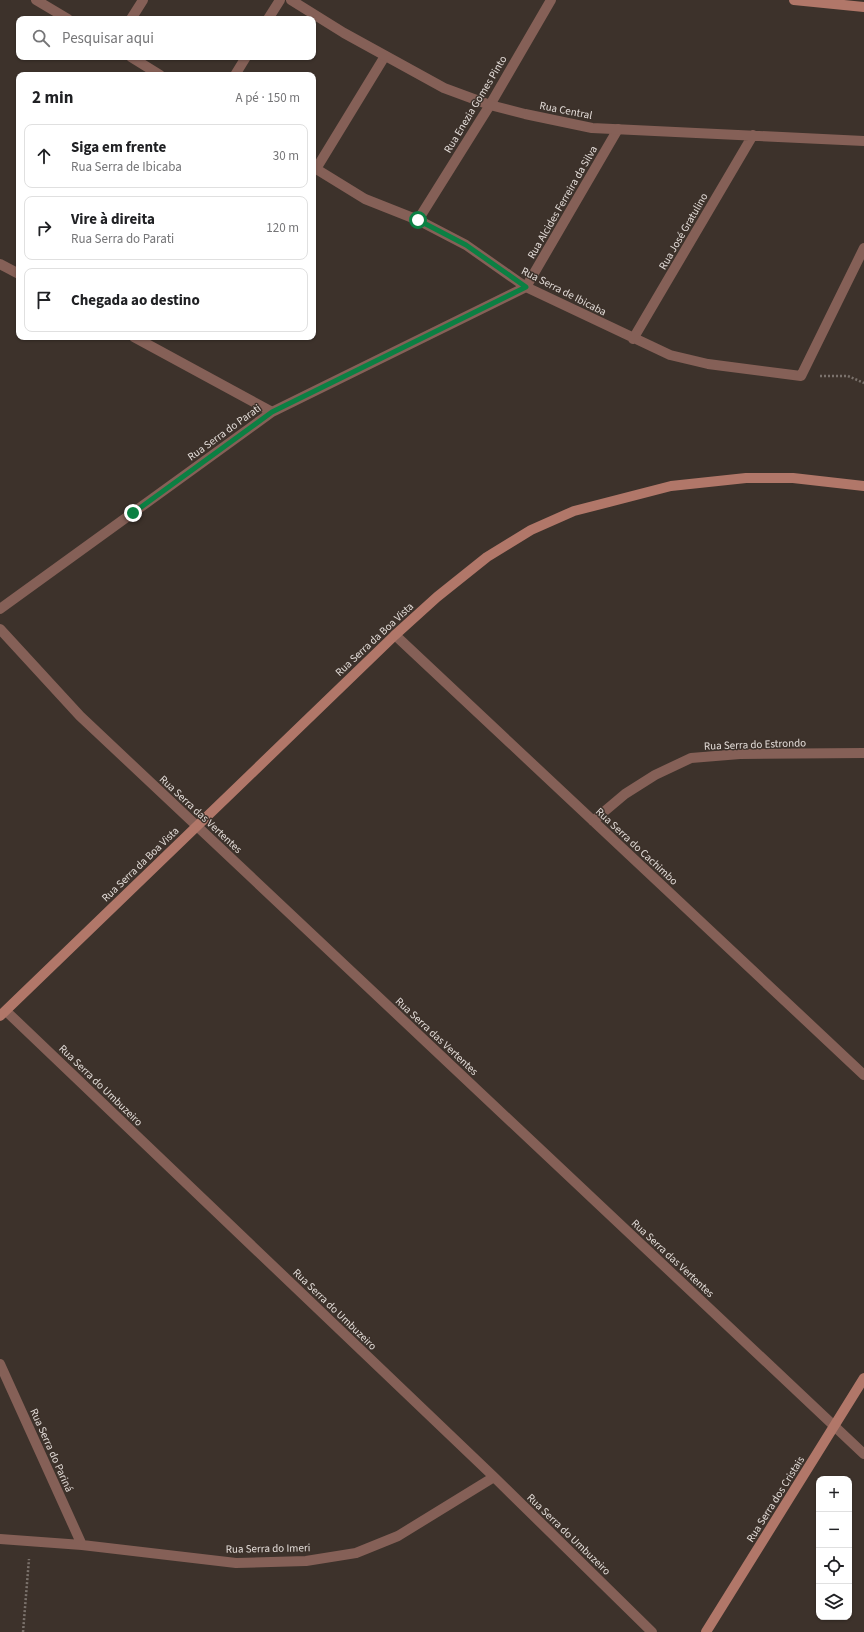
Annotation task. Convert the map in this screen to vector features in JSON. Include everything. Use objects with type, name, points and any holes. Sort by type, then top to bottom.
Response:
[{"type":"street","points":[[36,0],[63,16]]},
{"type":"street","points":[[133,16],[142,0]]},
{"type":"street","points":[[270,16],[280,0]]},
{"type":"street","name":"Rua Central","points":[[291,0],[344,33],[444,88],[490,105],[592,128],[864,141]]},
{"type":"street","name":"Rua Enezia Gomes Pinto","points":[[418,220],[490,105],[551,0]]},
{"type":"street","points":[[794,0],[864,7]]},
{"type":"street","points":[[316,165],[385,56]]},
{"type":"street","points":[[136,60],[155,72]]},
{"type":"street","points":[[237,72],[244,60]]},
{"type":"street","name":"Rua Alcides Ferreira da Silva","points":[[526,287],[618,129]]},
{"type":"street","name":"Rua José Gratulino","points":[[633,339],[753,135]]},
{"type":"street","name":"Rua Serra de Ibicaba","points":[[316,169],[365,199],[418,220],[466,245],[526,287],[633,339],[670,355],[708,364],[801,376]]},
{"type":"street","points":[[801,376],[864,248]]},
{"type":"street","points":[[0,264],[16,272]]},
{"type":"street","name":"Rua Serra do Parati","points":[[0,610],[272,412],[526,287]]},
{"type":"street","points":[[140,340],[272,412]]},
{"type":"street","name":"Rua Serra da Boa Vista","points":[[2,1011],[436,597],[487,557],[531,530],[574,511],[671,486],[746,478],[793,478],[864,486]]},
{"type":"street","name":"Rua Serra das Vertentes","points":[[0,629],[80,716],[864,1454]]},
{"type":"street","name":"Rua Serra do Cachimbo","points":[[395,635],[864,1075]]},
{"type":"street","name":"Rua Serra do Estrondo","points":[[593,821],[625,794],[655,775],[691,758],[740,754],[864,753]]},
{"type":"street","name":"Rua Serra do Umbuzeiro","points":[[2,1011],[494,1478],[652,1632]]},
{"type":"street","name":"Rua Serra do Pariná","points":[[0,1364],[82,1545]]},
{"type":"street","name":"Rua Serra dos Cristais","points":[[706,1632],[864,1378]]},
{"type":"street","name":"Rua Serra do Imeri","points":[[0,1538],[82,1545],[236,1563],[306,1561],[349,1555],[398,1536],[494,1478]]},
{"type":"path","points":[[801,376],[848,376],[864,383]]},
{"type":"path","points":[[23,1632],[31,1541]]},
{"type":"route","points":[[133,513],[272,412],[526,287],[466,245],[418,220]]}]
